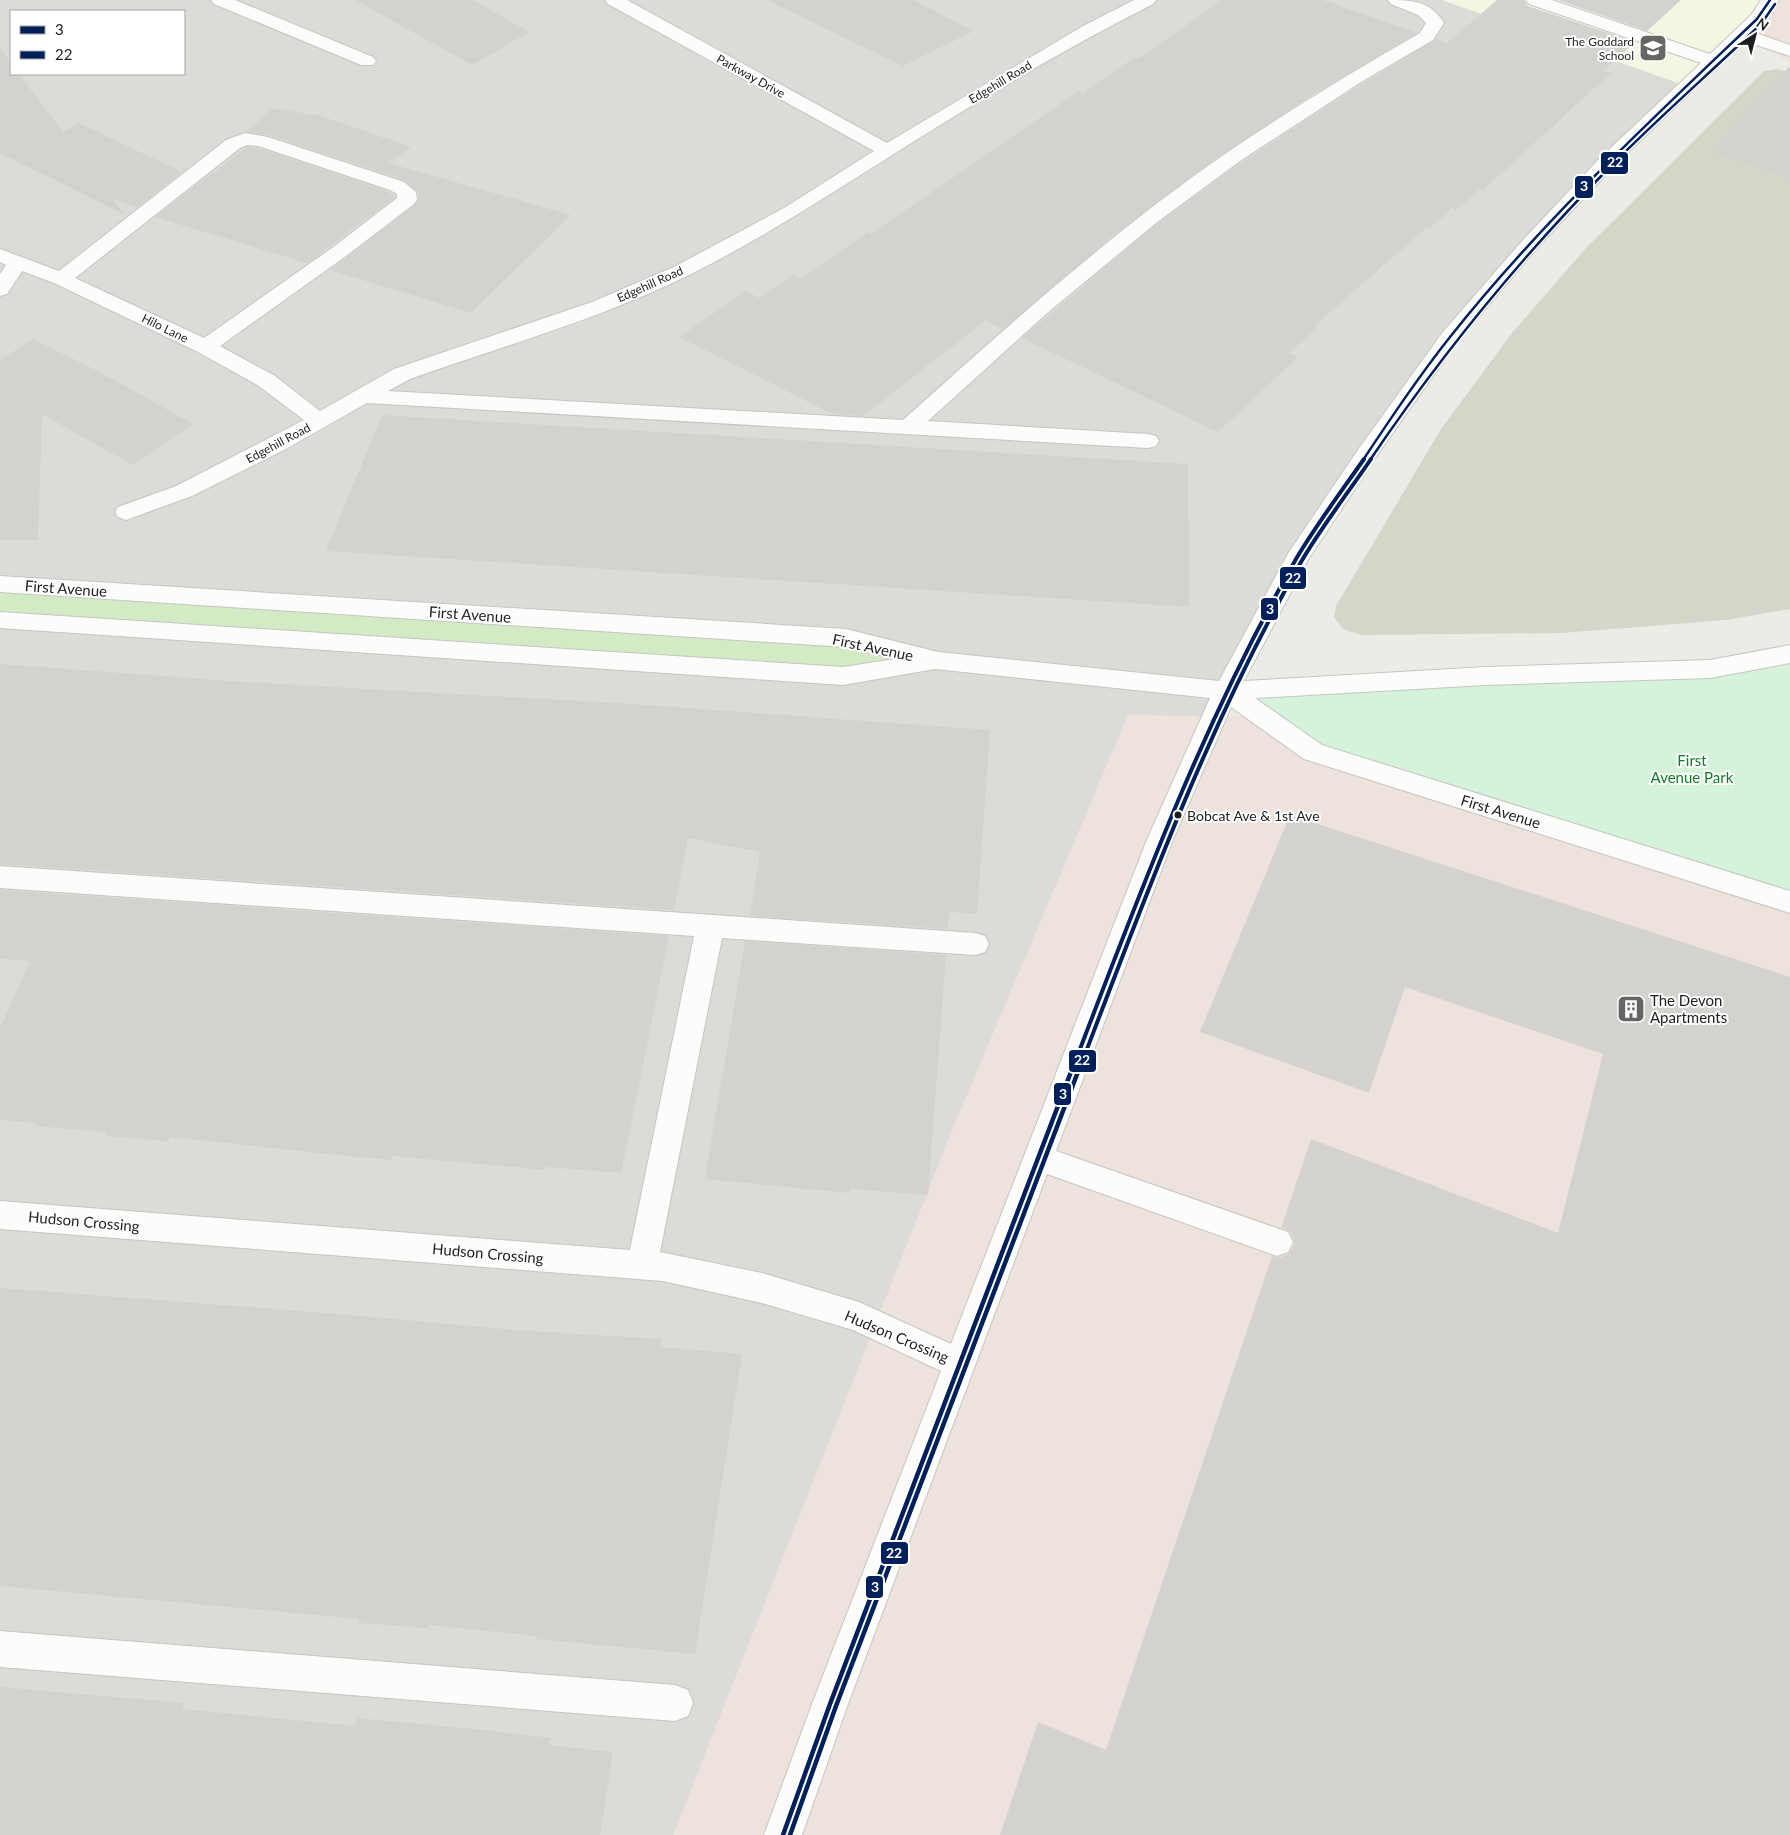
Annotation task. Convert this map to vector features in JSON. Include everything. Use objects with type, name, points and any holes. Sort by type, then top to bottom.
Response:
[{"type":"street","points":[[220,0],[367,61]]},
{"type":"street","name":"Edgehill Road","points":[[126,512],[184,491],[276,446],[402,374],[599,306],[682,271],[791,212],[888,151],[1089,30],[1147,0]]},
{"type":"street","points":[[908,427],[1039,310],[1149,219],[1233,157],[1355,78],[1427,36],[1435,23],[1433,18],[1422,10],[1397,0]]},
{"type":"street","points":[[1534,0],[1713,61]]},
{"type":"street","points":[[783,1835],[830,1704],[1159,842],[1226,691],[1297,558],[1368,452],[1450,337],[1530,244],[1600,170],[1757,19],[1770,0]]},
{"type":"street","name":"Parkway Drive","points":[[627,2],[888,151]]},
{"type":"street","points":[[1742,34],[1790,51]]},
{"type":"street","points":[[61,279],[233,144],[245,139],[261,141],[396,186],[406,192],[407,200],[205,347]]},
{"type":"street","points":[[0,290],[9,259]]},
{"type":"street","name":"Hilo Lane","points":[[9,259],[61,279],[205,347],[267,381],[318,421]]},
{"type":"street","points":[[363,396],[1148,441]]},
{"type":"street","name":"First Avenue","points":[[0,584],[846,638],[938,661],[1226,691],[1486,676],[1710,669],[1790,654]]},
{"type":"street","name":"First Avenue","points":[[0,620],[842,676],[938,661]]},
{"type":"street","name":"First Avenue","points":[[1226,691],[1313,752],[1790,902]]},
{"type":"street","points":[[0,877],[975,944]]},
{"type":"street","points":[[642,1266],[710,926]]},
{"type":"street","points":[[1039,1158],[1277,1242]]},
{"type":"street","name":"Hudson Crossing","points":[[0,1214],[663,1267],[762,1288],[851,1314],[961,1364]]},
{"type":"street","points":[[0,1649],[675,1702]]},
{"type":"shaded area","points":[[0,0],[1442,0],[1687,86],[1450,337],[1263,620],[783,1835],[0,1835]]},
{"type":"shaded area","name":"The Goddard School","points":[[1442,0],[1770,0],[1687,86]]},
{"type":"shaded area","points":[[1767,0],[1790,0],[1790,62],[1744,39]]},
{"type":"shaded area","points":[[1777,69],[1790,72],[1790,609],[1726,620],[1562,633],[1362,635],[1343,629],[1334,617],[1336,606],[1441,429],[1512,333],[1586,248],[1764,71]]},
{"type":"shaded area","points":[[1128,715],[1288,717],[1790,872],[1790,1835],[673,1835],[955,1123]]},
{"type":"green space","points":[[0,584],[846,638],[938,661],[843,676],[0,620]]},
{"type":"green space","name":"First Avenue Park","points":[[1790,654],[1790,902],[1313,752],[1226,691]]},
{"type":"building","points":[[355,0],[473,0],[529,32],[472,65]]},
{"type":"building","points":[[767,0],[913,0],[974,31],[903,66]]},
{"type":"building","points":[[1222,0],[1323,0],[1417,33],[1312,95],[1208,164],[1110,238],[1003,329],[986,320],[863,416],[832,414],[679,337],[746,291],[760,298],[793,275],[801,279],[868,232],[871,234],[1079,91],[1083,93],[1135,57],[1139,59]]},
{"type":"building","points":[[1497,0],[1524,0],[1528,6],[1635,42],[1603,71],[1611,73],[1483,190],[1480,189],[1456,210],[1452,208],[1429,229],[1426,228],[1314,326],[1317,328],[1289,353],[1298,357],[1218,432],[1022,338],[1157,224],[1241,163],[1362,84],[1436,39],[1447,43]]},
{"type":"building","points":[[1558,0],[1681,0],[1647,31]]},
{"type":"building","points":[[0,48],[10,62],[10,75],[20,75],[63,132],[79,123],[182,172],[137,207],[114,200],[125,215],[0,153]]},
{"type":"building","points":[[1790,66],[1790,178],[1713,151]]},
{"type":"building","points":[[271,108],[321,116],[411,147],[388,163],[571,215],[471,313],[330,270],[415,205],[419,200],[418,192],[405,180],[269,135],[247,132]]},
{"type":"building","points":[[247,147],[258,148],[389,192],[395,197],[307,263],[155,217]]},
{"type":"building","points":[[33,339],[96,370],[193,424],[133,465],[42,414],[38,540],[0,540],[0,360]]},
{"type":"building","points":[[382,415],[1188,464],[1189,607],[326,551]]},
{"type":"building","points":[[0,664],[245,682],[618,703],[990,730],[977,914],[949,912],[948,929],[750,916],[760,852],[688,838],[674,910],[0,864]]},
{"type":"building","points":[[1290,815],[1790,977],[1790,1835],[1000,1835],[1038,1722],[1106,1750],[1272,1256],[1278,1258],[1289,1254],[1295,1243],[1290,1231],[1281,1228],[1311,1139],[1558,1233],[1603,1054],[1405,987],[1369,1093],[1200,1032]]},
{"type":"building","points":[[0,890],[669,936],[621,1173],[545,1167],[545,1170],[392,1156],[392,1160],[170,1137],[168,1141],[106,1136],[107,1132],[35,1126],[36,1123],[0,1120],[0,1028],[30,961],[0,959]]},
{"type":"building","points":[[745,941],[946,955],[928,1195],[850,1189],[849,1193],[705,1179]]},
{"type":"building","points":[[0,1288],[340,1314],[515,1330],[661,1339],[660,1347],[742,1354],[695,1654],[536,1639],[536,1636],[429,1625],[428,1628],[358,1623],[359,1619],[0,1586]]},
{"type":"building","points":[[0,1687],[184,1703],[182,1709],[355,1726],[357,1718],[486,1730],[551,1738],[549,1745],[613,1752],[600,1835],[0,1835]]},
{"type":"transit line","name":"3","points":[[783,1835],[830,1704],[1159,842],[1226,691],[1297,558],[1368,452],[1450,337],[1530,244],[1606,163],[1757,19],[1770,0]]},
{"type":"transit line","name":"22","points":[[790,1835],[836,1706],[1165,844],[1232,694],[1302,561],[1373,456],[1455,341],[1535,248],[1610,167],[1761,24],[1775,4]]},
{"type":"place","name":"The Goddard School","points":[[1653,48]]},
{"type":"place","name":"Bobcat Ave & 1st Ave","points":[[1178,815]]},
{"type":"place","name":"The Devon Apartments","points":[[1631,1009]]}]
